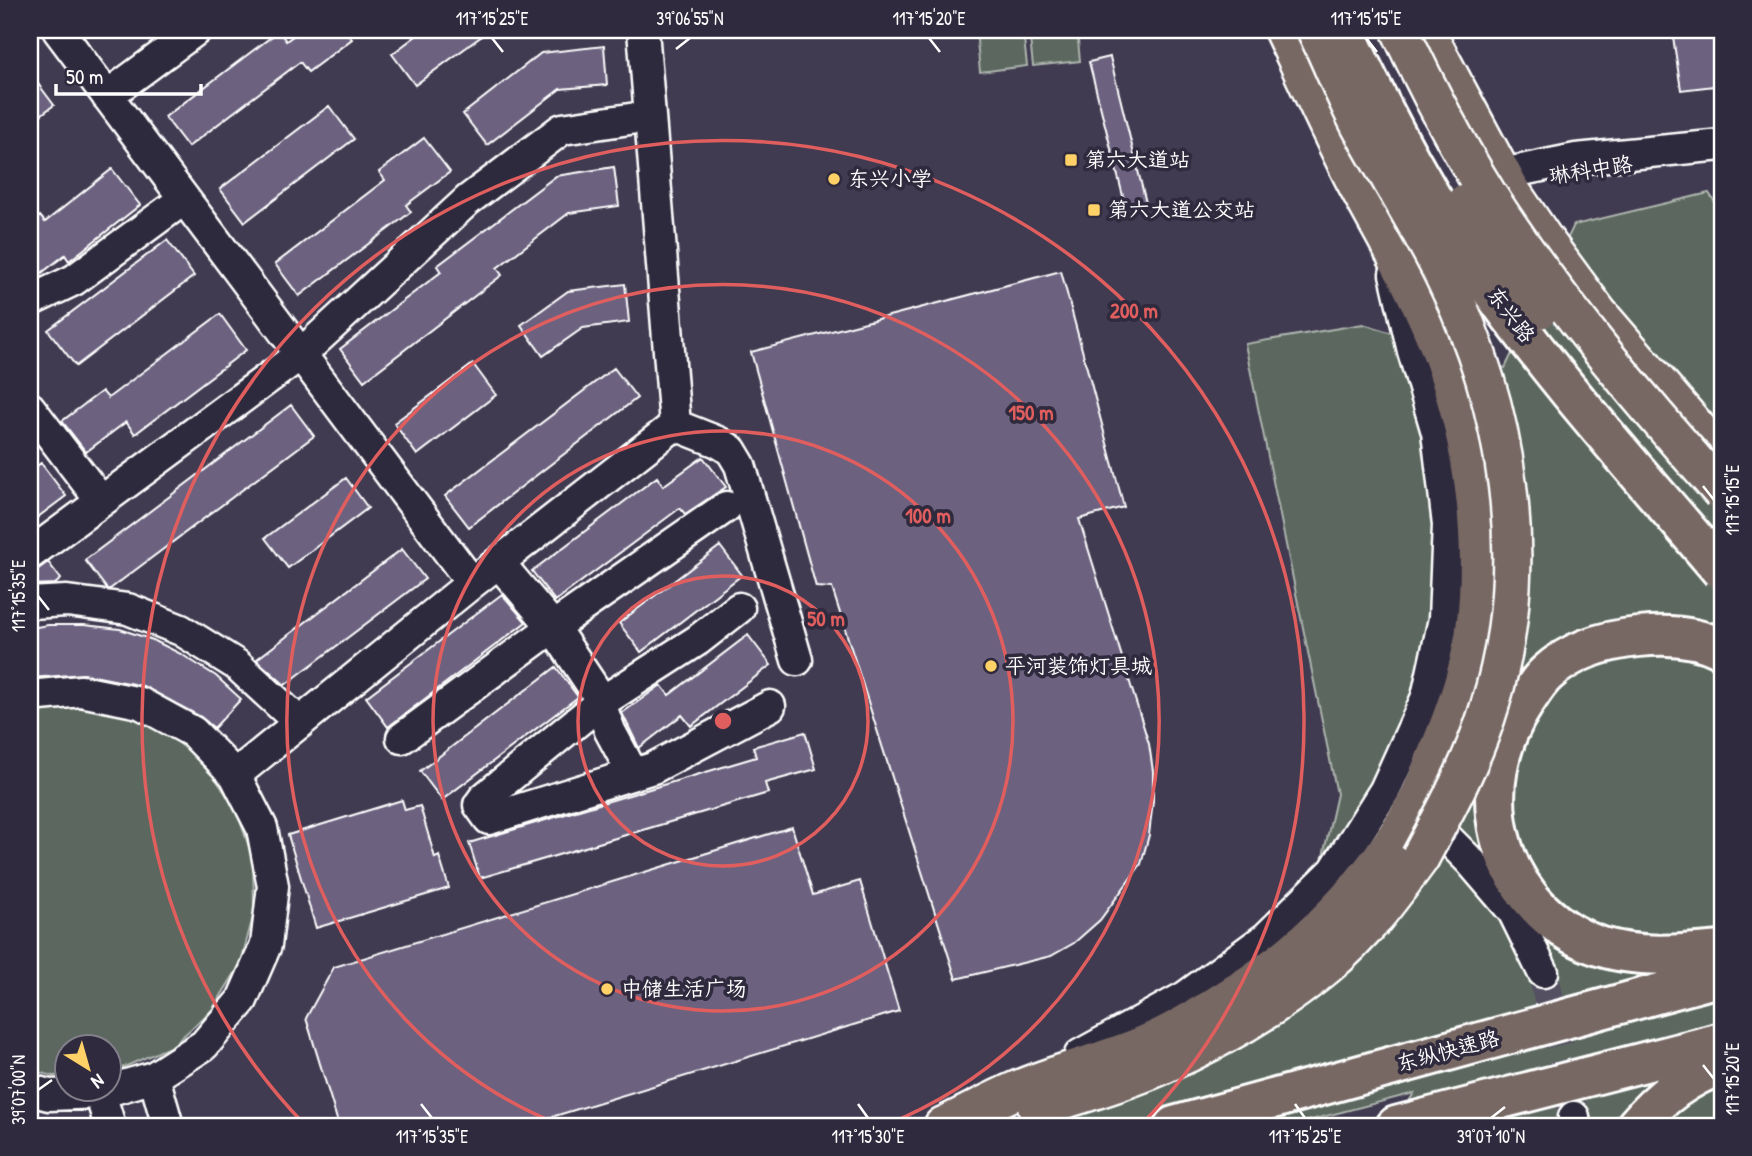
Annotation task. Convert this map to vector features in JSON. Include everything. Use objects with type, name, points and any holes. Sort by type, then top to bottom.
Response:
[{"type":"highway","name":"东兴路","points":[[1344,30],[1417,173],[1478,271],[1517,325],[1722,571]]},
{"type":"highway","name":"东兴路","points":[[1372,30],[1410,108],[1475,217],[1518,280],[1578,362],[1722,532]]},
{"type":"highway","points":[[1722,649],[1695,640],[1653,635],[1598,644],[1571,656],[1547,673],[1514,718],[1502,744],[1496,769],[1494,803],[1502,847],[1513,873],[1528,894],[1566,929],[1587,941],[1636,953],[1722,951]]},
{"type":"highway","name":"东纵快速路","points":[[1174,1126],[1722,976]]},
{"type":"highway","points":[[1396,1126],[1722,1042]]},
{"type":"highway","points":[[1636,1126],[1669,1091],[1713,1070]]},
{"type":"main road","points":[[943,1126],[1018,1089],[1165,1035],[1242,989],[1288,955],[1343,903],[1388,849],[1415,806],[1455,711],[1473,636],[1479,571],[1473,484],[1462,425],[1442,355],[1426,314],[1353,175],[1283,30]]},
{"type":"main road","points":[[981,1126],[1156,1068],[1208,1045],[1278,1003],[1328,965],[1362,932],[1420,858],[1473,754],[1490,704],[1502,660],[1512,543],[1501,444],[1485,378],[1443,274],[1361,127],[1316,30]]},
{"type":"main road","points":[[1400,30],[1451,130],[1510,228],[1587,334],[1722,492]]},
{"type":"main road","points":[[1425,30],[1500,190],[1545,241],[1598,313],[1722,457]]},
{"type":"main road","points":[[1392,249],[1461,208],[1500,190]]},
{"type":"street","points":[[58,30],[472,583]]},
{"type":"street","points":[[107,96],[196,30]]},
{"type":"street","points":[[643,30],[675,425]]},
{"type":"street","points":[[30,554],[301,354],[468,200],[562,129],[650,116]]},
{"type":"street","name":"琳科中路","points":[[1500,190],[1576,159],[1722,145]]},
{"type":"street","name":"琳科中路","points":[[1500,190],[1563,171],[1722,154]]},
{"type":"street","points":[[30,301],[74,280],[184,199]]},
{"type":"street","points":[[1018,1089],[1185,997],[1266,937],[1334,871],[1385,790],[1427,697],[1444,619],[1448,525],[1437,432],[1413,351],[1392,249]]},
{"type":"street","points":[[30,408],[101,501]]},
{"type":"street","points":[[1681,409],[1722,427]]},
{"type":"street","points":[[236,775],[472,583],[675,425]]},
{"type":"street","points":[[675,425],[731,450],[740,465],[797,660]]},
{"type":"street","points":[[402,738],[553,626],[726,507]]},
{"type":"street","points":[[499,563],[553,626],[595,690],[610,730],[633,774]]},
{"type":"street","points":[[30,603],[67,601],[128,609],[181,630],[237,665],[300,723]]},
{"type":"street","points":[[739,608],[698,640],[600,703],[484,798],[479,805],[489,820],[653,768],[770,706]]},
{"type":"street","points":[[30,696],[81,691],[141,703],[193,732],[236,775],[262,828],[272,886],[266,945],[242,1000],[204,1045],[154,1077],[122,1086]]},
{"type":"street","points":[[1415,806],[1471,862],[1513,911],[1543,972]]},
{"type":"street","points":[[154,1077],[169,1126]]},
{"type":"street","points":[[30,1090],[52,1095]]},
{"type":"street","points":[[103,1104],[110,1126]]},
{"type":"green space","points":[[976,30],[1023,30],[1027,66],[980,72]]},
{"type":"green space","points":[[1029,30],[1077,30],[1080,61],[1033,66]]},
{"type":"green space","points":[[1709,193],[1722,213],[1722,1126],[1394,1126],[1414,1093],[1288,1126],[1028,1126],[1170,1075],[1288,1012],[1337,794],[1245,344],[1363,324],[1505,368],[1574,225]]},
{"type":"green space","points":[[61,706],[115,711],[164,731],[206,765],[236,809],[253,859],[254,913],[240,965],[212,1010],[172,1046],[122,1068],[122,1034],[52,1034],[52,1076],[30,1070],[30,712]]},
{"type":"building","points":[[301,30],[344,30],[352,39],[308,72],[300,62],[188,147],[165,117],[279,31],[286,41]]},
{"type":"building","points":[[424,30],[490,30],[415,85],[392,54]]},
{"type":"building","points":[[1672,30],[1722,30],[1722,85],[1681,90]]},
{"type":"building","points":[[604,46],[607,85],[560,89],[487,145],[463,114],[541,53]]},
{"type":"building","points":[[1110,57],[1146,203],[1126,208],[1089,62]]},
{"type":"building","points":[[30,73],[54,105],[30,123]]},
{"type":"building","points":[[329,106],[354,139],[245,222],[220,189]]},
{"type":"building","points":[[424,138],[450,172],[406,205],[411,212],[299,296],[275,264],[385,180],[379,172]]},
{"type":"building","points":[[614,167],[619,206],[569,213],[497,268],[502,275],[364,381],[340,349],[441,272],[437,266],[556,176]]},
{"type":"building","points":[[112,169],[140,205],[69,261],[65,255],[39,275],[30,264],[30,224],[40,216],[45,222]]},
{"type":"building","points":[[167,240],[194,276],[76,366],[48,330]]},
{"type":"building","name":"平河装饰灯具城","points":[[1061,271],[1124,507],[1079,519],[1149,744],[1153,771],[1153,801],[1149,835],[1141,864],[1100,920],[1074,943],[1051,956],[956,979],[832,588],[816,587],[751,352]]},
{"type":"building","points":[[625,284],[629,322],[583,328],[543,356],[521,325],[568,291]]},
{"type":"building","points":[[220,314],[246,350],[135,434],[126,422],[86,452],[62,421],[102,391],[108,398]]},
{"type":"building","points":[[473,364],[496,395],[417,455],[394,423]]},
{"type":"building","points":[[614,368],[637,398],[469,527],[445,496]]},
{"type":"building","points":[[291,405],[314,436],[107,589],[85,560]]},
{"type":"building","points":[[703,457],[726,487],[685,514],[680,508],[555,601],[532,571],[657,477],[663,486]]},
{"type":"building","points":[[41,463],[66,496],[30,523],[30,471]]},
{"type":"building","points":[[346,478],[368,508],[288,568],[265,538]]},
{"type":"building","points":[[720,546],[742,575],[641,652],[619,623]]},
{"type":"building","points":[[402,549],[425,579],[285,685],[259,662],[257,659]]},
{"type":"building","points":[[48,562],[61,579],[55,584],[30,585],[30,575]]},
{"type":"building","points":[[502,594],[526,622],[388,727],[366,697]]},
{"type":"building","points":[[48,625],[120,629],[153,640],[216,676],[241,699],[214,728],[201,717],[143,686],[84,674],[30,678],[30,628]]},
{"type":"building","points":[[748,635],[771,665],[691,726],[682,715],[639,748],[622,713],[661,685],[669,695]]},
{"type":"building","points":[[556,667],[578,697],[442,800],[420,771]]},
{"type":"building","points":[[805,732],[816,769],[765,783],[768,793],[480,878],[469,843],[756,757],[753,747]]},
{"type":"building","points":[[402,800],[405,810],[420,806],[435,858],[439,856],[449,888],[316,928],[288,835]]},
{"type":"building","name":"中储生活广场","points":[[792,827],[813,895],[860,881],[899,1011],[522,1126],[339,1126],[306,1018],[334,967]]},
{"type":"tunnel","points":[[1543,972],[1574,1117]]},
{"type":"place","name":"第六大道站","points":[[1071,160]]},
{"type":"place","name":"东兴小学","points":[[834,179]]},
{"type":"place","name":"第六大道公交站","points":[[1094,210]]},
{"type":"place","name":"平河装饰灯具城","points":[[991,666]]},
{"type":"place","name":"中储生活广场","points":[[607,989]]}]
